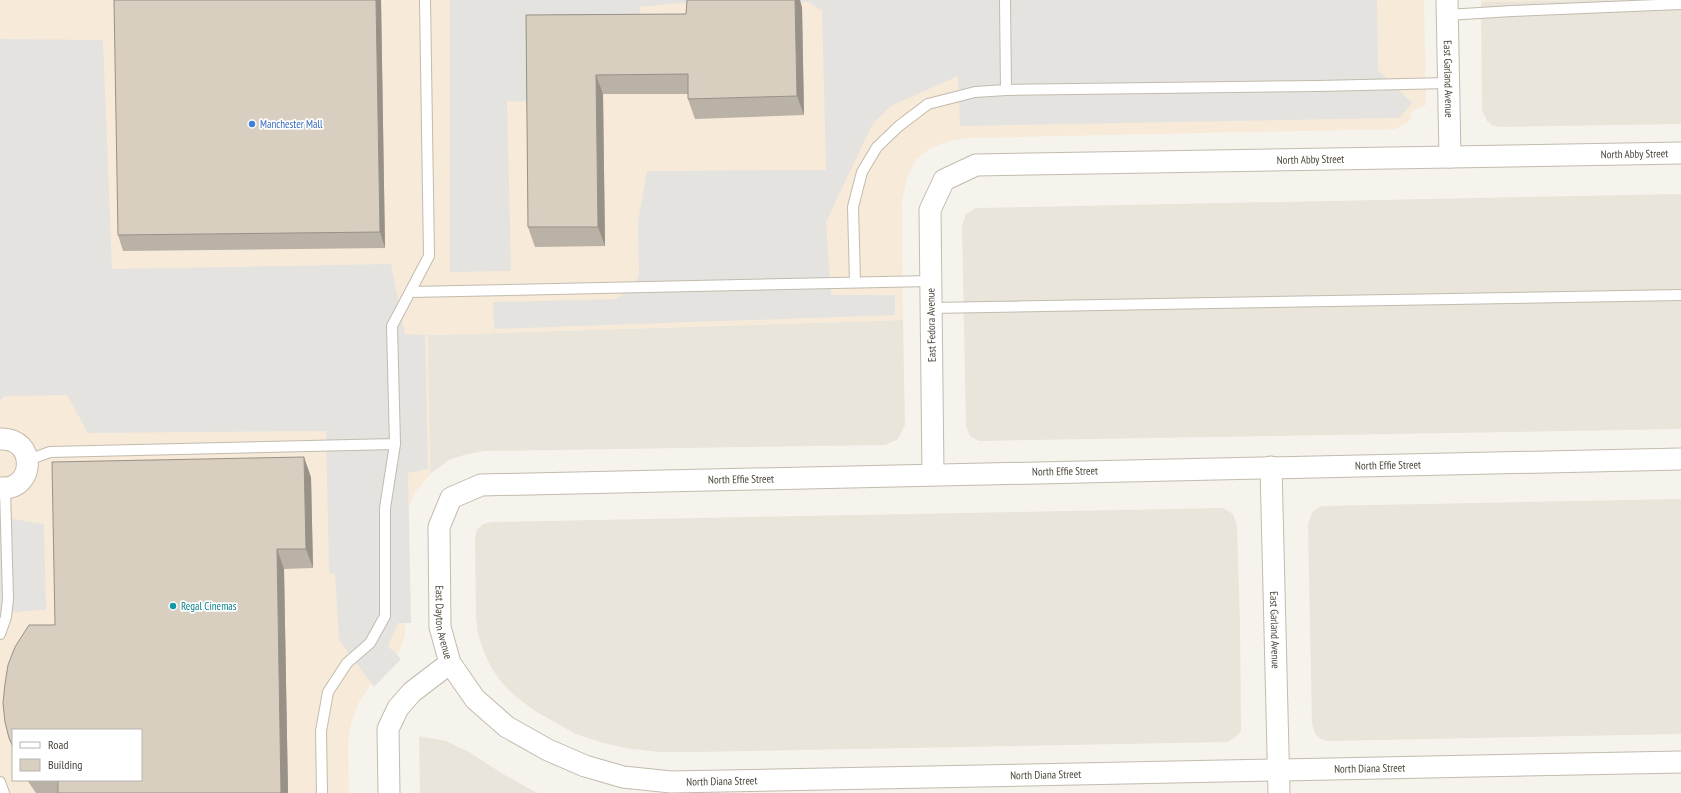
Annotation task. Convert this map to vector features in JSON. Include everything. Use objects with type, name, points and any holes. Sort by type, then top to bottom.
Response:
[{"type":"street","name":"East Garland Avenue","points":[[1447,7],[1450,157]]},
{"type":"street","name":"North Abby Street","points":[[944,180],[976,165],[1681,153]]},
{"type":"street","name":"East Fedora Avenue","points":[[933,474],[930,210],[944,180]]},
{"type":"street","points":[[0,439],[14,441],[26,452],[28,460],[26,472],[20,482],[13,487],[2,488]]},
{"type":"street","name":"North Effie Street","points":[[451,498],[481,485],[933,474],[1681,459]]},
{"type":"street","name":"East Garland Avenue","points":[[1272,467],[1279,793]]},
{"type":"street","name":"East Dayton Avenue","points":[[389,793],[388,729],[398,708],[412,692],[450,663],[440,627],[439,527],[451,498]]},
{"type":"street","name":"North Diana Street","points":[[450,663],[475,699],[507,726],[548,750],[585,766],[623,777],[671,782],[1681,762]]},
{"type":"lane","points":[[322,793],[321,731],[328,692],[347,663],[370,643],[385,616],[385,508],[395,444],[392,326],[429,256],[425,0]]},
{"type":"lane","points":[[1005,0],[1006,90]]},
{"type":"lane","points":[[1447,7],[1512,11],[1681,4]]},
{"type":"lane","points":[[855,282],[853,207],[862,172],[878,147],[899,126],[928,104],[975,92],[1006,90],[1448,83]]},
{"type":"lane","points":[[410,292],[931,280]]},
{"type":"lane","points":[[931,308],[1681,295]]},
{"type":"lane","points":[[28,460],[50,452],[395,444]]},
{"type":"lane","points":[[0,634],[6,617],[8,599],[2,488]]},
{"type":"lane","points":[[0,782],[4,793]]},
{"type":"shaded area","points":[[0,0],[1424,0],[1426,105],[1412,111],[1411,118],[1407,123],[1395,129],[968,138],[951,141],[932,147],[916,159],[907,178],[902,201],[903,320],[428,335],[430,474],[414,494],[405,520],[405,635],[394,661],[369,687],[358,704],[351,723],[348,744],[349,793],[0,793]]},
{"type":"shaded area","points":[[450,0],[1377,0],[1378,70],[1412,103],[1399,118],[960,126],[958,76],[891,106],[873,123],[826,222],[831,295],[895,295],[895,315],[494,329],[493,302],[617,299],[639,277],[638,222],[647,171],[826,170],[822,10],[808,2],[691,2],[640,7],[639,25],[529,102],[507,101],[511,271],[450,272]]},
{"type":"shaded area","points":[[1481,0],[1585,0],[1481,2]]},
{"type":"shaded area","points":[[1681,0],[1681,124],[1499,127],[1492,125],[1487,121],[1482,110],[1481,2]]},
{"type":"shaded area","points":[[0,39],[103,40],[112,269],[391,264],[405,334],[425,335],[428,469],[408,473],[411,623],[398,623],[388,646],[401,659],[374,687],[339,640],[335,575],[329,573],[326,431],[88,433],[67,395],[5,396],[0,401]]},
{"type":"shaded area","points":[[1681,194],[1681,429],[979,441],[970,436],[966,427],[962,225],[966,214],[976,208]]},
{"type":"shaded area","points":[[903,320],[905,425],[898,439],[885,445],[484,451],[449,460],[430,474],[427,335]]},
{"type":"shaded area","points":[[1681,499],[1681,734],[1328,741],[1321,739],[1315,734],[1312,724],[1308,524],[1312,513],[1316,509],[1322,506]]},
{"type":"shaded area","points":[[1223,508],[1233,514],[1237,525],[1240,625],[1241,731],[1237,736],[1228,742],[696,752],[659,752],[631,749],[603,743],[576,734],[535,711],[515,696],[502,683],[492,669],[478,634],[476,616],[475,538],[477,530],[483,524],[492,522]]},
{"type":"shaded area","points":[[0,517],[44,524],[46,610],[25,611],[0,615]]},
{"type":"shaded area","points":[[419,736],[446,741],[469,752],[503,774],[537,793],[420,793]]},
{"type":"building","name":"Manchester Mall","points":[[114,0],[376,0],[380,232],[118,235]]},
{"type":"building","points":[[687,0],[795,0],[797,96],[688,99],[688,74],[596,75],[598,227],[528,227],[526,15],[686,14]]},
{"type":"building","name":"Regal Cinemas","points":[[304,457],[306,549],[277,549],[281,793],[58,793],[58,781],[142,781],[142,729],[12,729],[12,745],[5,722],[3,703],[8,665],[15,647],[29,625],[55,625],[52,462]]},
{"type":"place","name":"Manchester Mall","points":[[252,124]]},
{"type":"place","name":"Regal Cinemas","points":[[173,606]]}]
